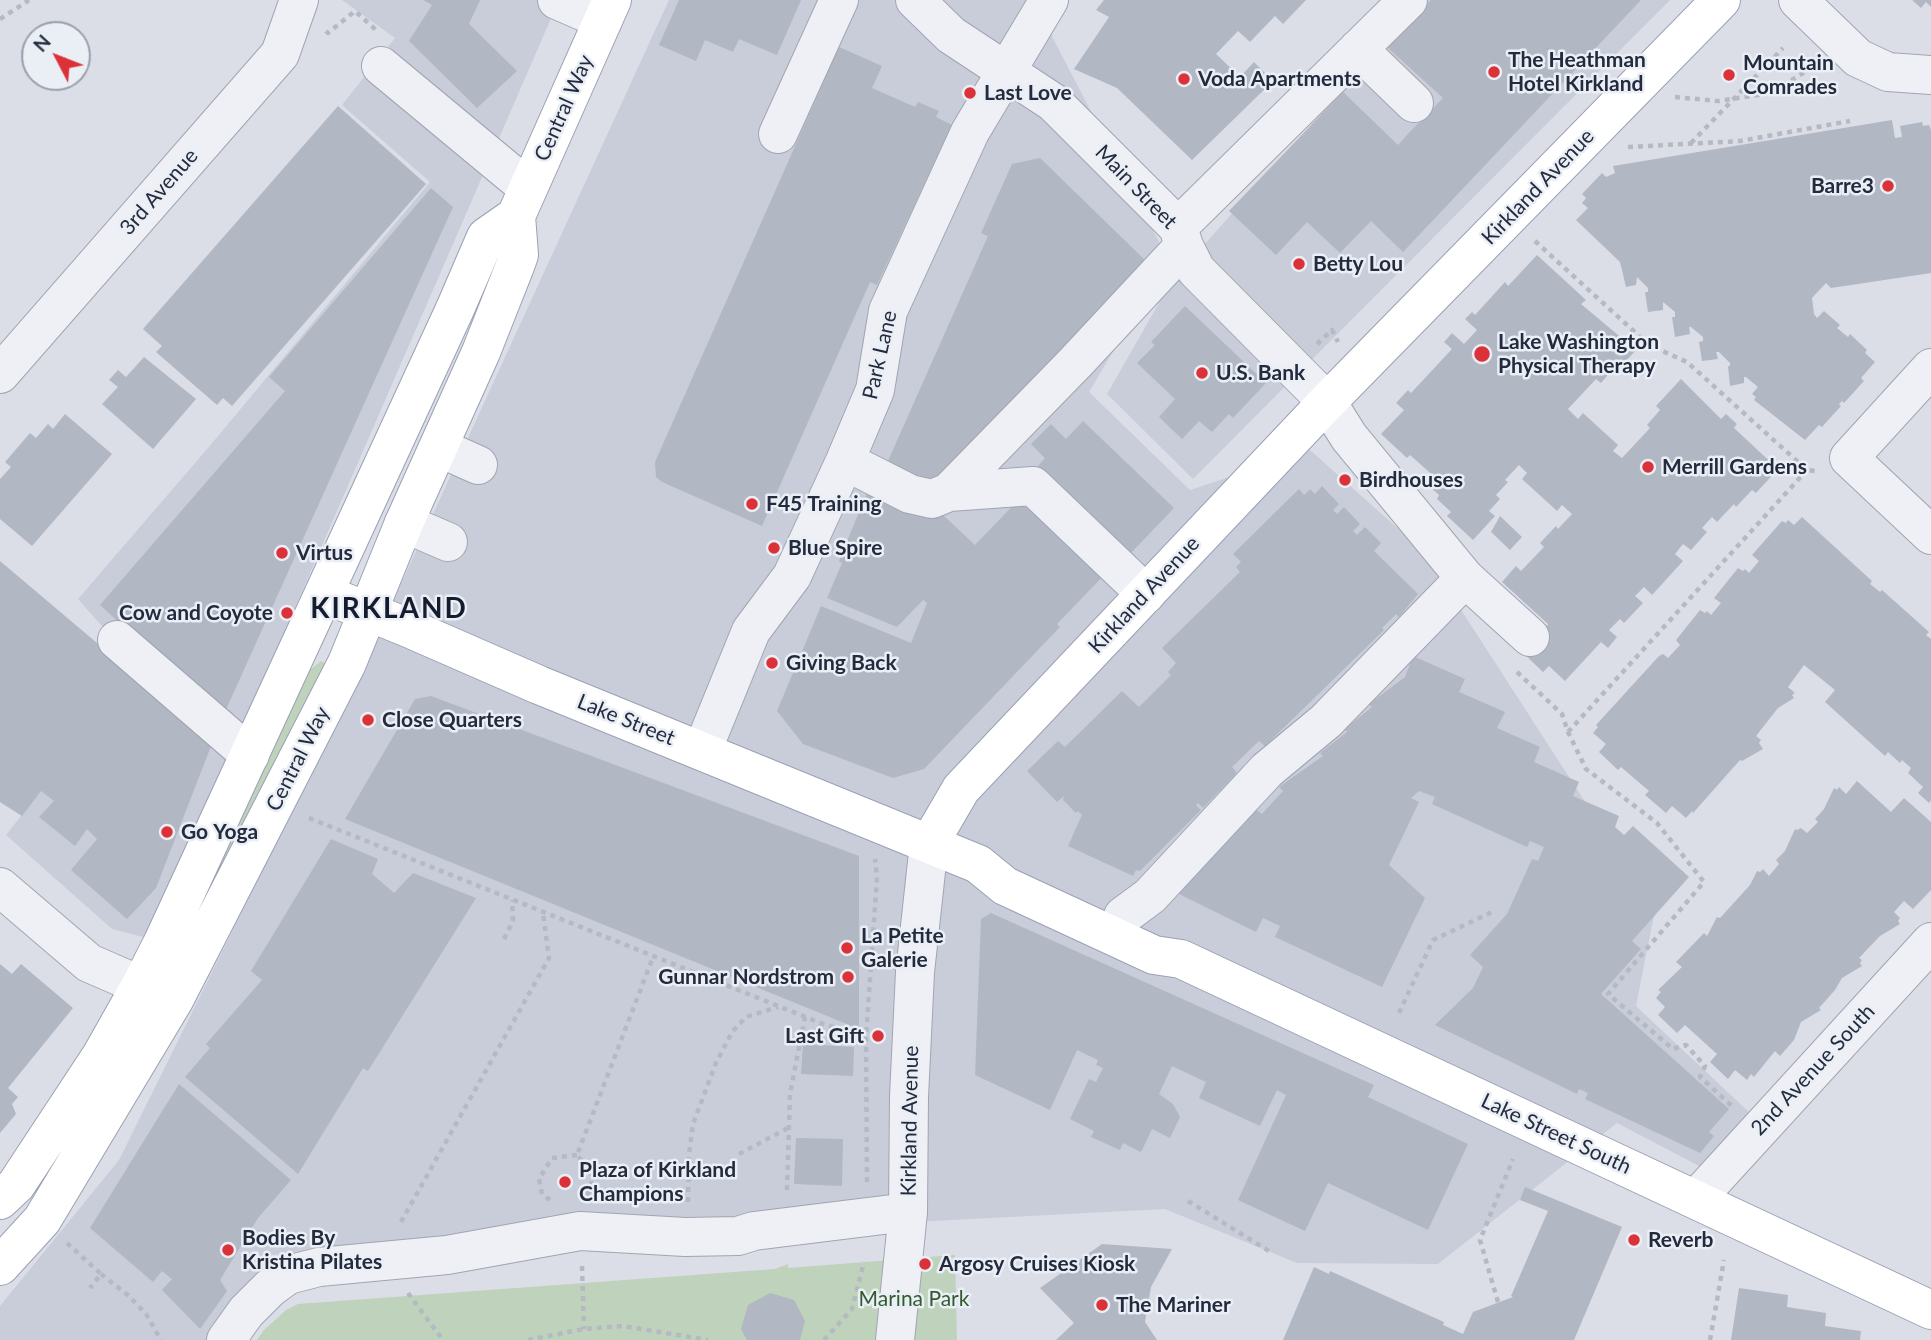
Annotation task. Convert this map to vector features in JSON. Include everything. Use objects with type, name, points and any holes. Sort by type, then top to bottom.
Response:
[{"type":"main road","name":"Kirkland Avenue","points":[[929,844],[961,789],[1327,402],[1721,0]]},
{"type":"main road","name":"Central Way","points":[[0,1266],[42,1220],[158,992],[347,663],[404,523],[481,352],[519,255],[522,202],[608,10]]},
{"type":"main road","name":"Central Way","points":[[5,1185],[101,1056],[158,992],[250,755],[486,237],[522,202]]},
{"type":"main road","points":[[455,309],[460,332],[473,349],[481,352]]},
{"type":"main road","name":"Lake Street","points":[[324,594],[538,685],[929,844]]},
{"type":"main road","name":"Lake Street South","points":[[929,844],[978,864],[1005,886],[1153,955],[1181,958],[1931,1310]]},
{"type":"main road","name":"Lake Street South","points":[[978,864],[1014,867],[1123,916],[1163,936],[1181,958]]},
{"type":"street","points":[[557,0],[608,10]]},
{"type":"street","points":[[778,134],[839,0]]},
{"type":"street","name":"Main Street","points":[[915,0],[951,35],[1054,103],[1181,236],[1196,270],[1327,402],[1349,436],[1465,578],[1520,651]]},
{"type":"street","name":"Park Lane","points":[[702,751],[751,631],[792,576],[845,461],[875,390],[888,311],[970,132],[1049,0]]},
{"type":"street","points":[[949,492],[1075,363],[1181,236],[1408,0]]},
{"type":"street","points":[[1798,0],[1858,58],[1888,72],[1931,75]]},
{"type":"street","name":"3rd Avenue","points":[[0,373],[280,54],[294,4]]},
{"type":"street","points":[[1359,49],[1414,103]]},
{"type":"street","points":[[381,66],[522,202]]},
{"type":"street","points":[[1931,368],[1849,458],[1931,535]]},
{"type":"street","points":[[439,448],[478,465]]},
{"type":"street","points":[[845,461],[911,494],[932,499],[949,492],[1033,486],[1146,594]]},
{"type":"street","points":[[404,523],[448,542]]},
{"type":"street","points":[[1123,916],[1150,897],[1267,770],[1326,722],[1465,578]]},
{"type":"street","points":[[117,640],[250,755]]},
{"type":"street","name":"Kirkland Avenue","points":[[895,1340],[908,1212],[909,1097],[915,972],[929,844]]},
{"type":"street","points":[[0,887],[89,963],[158,992]]},
{"type":"street","name":"2nd Avenue South","points":[[1696,1199],[1931,942]]},
{"type":"street","points":[[226,1340],[246,1312],[270,1288],[288,1275],[319,1267],[447,1255],[580,1231],[685,1237],[737,1236],[754,1231],[908,1212]]},
{"type":"path","points":[[0,19],[29,0]]},
{"type":"path","points":[[1690,144],[1783,48]]},
{"type":"path","points":[[1670,97],[1734,100],[1780,87],[1805,72]]},
{"type":"path","points":[[1620,147],[1740,141],[1850,121]]},
{"type":"path","points":[[1508,217],[1649,345],[1687,362],[1807,470],[1568,732]]},
{"type":"path","points":[[1314,348],[1332,330],[1339,346]]},
{"type":"path","points":[[1520,651],[1562,714],[1586,769],[1657,823],[1704,882],[1608,994],[1673,1049],[1686,1045],[1705,1066],[1699,1077],[1739,1112]]},
{"type":"path","points":[[309,818],[805,1017],[866,1037]]},
{"type":"path","points":[[867,1185],[866,1037],[877,877],[875,855]]},
{"type":"path","points":[[504,939],[513,921],[512,900]]},
{"type":"path","points":[[1399,1013],[1433,940],[1492,912]]},
{"type":"path","points":[[397,1230],[549,958],[543,913]]},
{"type":"path","points":[[576,1155],[653,957]]},
{"type":"path","points":[[688,1209],[689,1154],[694,1124],[716,1063],[732,1032],[746,1017],[780,1007]]},
{"type":"path","points":[[786,1201],[790,1094],[805,1017]]},
{"type":"path","points":[[739,1154],[789,1127]]},
{"type":"path","points":[[576,1155],[592,1172],[591,1189],[586,1197]]},
{"type":"path","points":[[559,1207],[541,1194],[539,1179],[552,1158],[576,1155]]},
{"type":"path","points":[[1498,1302],[1480,1240],[1513,1159]]},
{"type":"path","points":[[1188,1201],[1269,1251]]},
{"type":"path","points":[[64,1241],[129,1296],[146,1314],[161,1340]]},
{"type":"path","points":[[824,1340],[852,1309],[864,1260]]},
{"type":"path","points":[[1710,1340],[1724,1260]]},
{"type":"path","points":[[582,1262],[584,1329]]},
{"type":"path","points":[[90,1288],[101,1274]]},
{"type":"path","points":[[405,1290],[443,1340]]},
{"type":"path","points":[[528,1340],[584,1329],[623,1326],[708,1340]]},
{"type":"shaded area","points":[[342,0],[559,0],[151,939],[112,929],[6,835],[138,667],[78,599],[430,182],[342,105],[395,38]]},
{"type":"shaded area","points":[[669,0],[1033,0],[1168,259],[1089,392],[1190,490],[1310,450],[1423,551],[1655,910],[1636,1006],[1751,1114],[1699,1166],[1617,1123],[1438,1264],[1297,1263],[1165,1209],[271,1255],[206,1340],[0,1340],[0,1306],[119,1160],[360,673]]},
{"type":"shaded area","points":[[1422,0],[1670,0],[1193,479],[1107,394],[1171,282]]},
{"type":"green space","points":[[321,661],[324,666],[200,908],[301,677]]},
{"type":"green space","name":"Marina Park","points":[[955,1255],[957,1340],[257,1340],[286,1310],[298,1304],[775,1269],[788,1264],[788,1268]]},
{"type":"building","points":[[423,0],[480,0],[469,24],[517,71],[477,108],[409,41],[432,5]]},
{"type":"building","points":[[679,0],[801,0],[777,55],[739,39],[733,52],[705,40],[696,61],[659,45]]},
{"type":"building","name":"Voda Apartments","points":[[1104,0],[1306,0],[1283,24],[1275,16],[1250,42],[1238,31],[1216,54],[1240,77],[1254,62],[1273,81],[1192,160],[1117,88],[1074,69],[1109,17],[1096,10]]},
{"type":"building","points":[[1431,0],[1641,0],[1403,252],[1371,221],[1340,253],[1307,222],[1276,255],[1229,211],[1343,92],[1398,145],[1443,98],[1387,47]]},
{"type":"building","points":[[1912,0],[1931,0],[1931,7],[1926,2],[1921,8]]},
{"type":"building","points":[[839,47],[882,66],[872,88],[915,107],[918,102],[939,111],[936,117],[952,125],[877,285],[870,282],[762,526],[662,482],[656,477],[655,462]]},
{"type":"building","points":[[338,106],[426,184],[232,406],[223,398],[217,405],[156,352],[162,346],[143,329]]},
{"type":"building","points":[[1892,120],[1895,138],[1902,137],[1900,126],[1922,122],[1923,126],[1929,125],[1931,130],[1931,273],[1831,288],[1826,283],[1812,298],[1817,318],[1824,311],[1840,325],[1837,328],[1848,337],[1850,334],[1867,350],[1865,353],[1875,362],[1861,378],[1864,381],[1844,403],[1842,401],[1839,404],[1841,406],[1822,427],[1819,425],[1805,440],[1754,400],[1756,397],[1752,394],[1758,387],[1746,377],[1744,383],[1730,386],[1730,363],[1719,352],[1716,352],[1718,359],[1702,361],[1699,342],[1703,341],[1703,337],[1691,327],[1690,334],[1675,337],[1672,317],[1675,317],[1675,312],[1663,302],[1663,310],[1648,312],[1645,292],[1648,292],[1648,288],[1637,277],[1636,285],[1626,287],[1620,262],[1576,220],[1588,208],[1582,203],[1586,198],[1582,194],[1602,173],[1606,177],[1615,173],[1613,166]]},
{"type":"building","points":[[1040,158],[1149,264],[938,483],[884,470],[988,236],[981,233],[1012,164]]},
{"type":"building","points":[[431,188],[453,207],[223,716],[100,605],[285,391],[269,377]]},
{"type":"building","name":"Merrill Gardens","points":[[1537,255],[1586,300],[1581,304],[1636,350],[1615,373],[1612,370],[1601,383],[1596,379],[1568,409],[1578,419],[1583,413],[1618,445],[1613,451],[1622,458],[1650,428],[1647,425],[1660,410],[1656,406],[1681,379],[1721,419],[1726,414],[1737,424],[1734,428],[1778,469],[1756,493],[1752,490],[1717,522],[1712,517],[1702,528],[1707,532],[1691,550],[1683,544],[1675,554],[1683,561],[1652,595],[1644,587],[1635,596],[1643,603],[1624,623],[1620,619],[1609,630],[1617,637],[1608,648],[1601,642],[1565,681],[1549,666],[1543,672],[1519,649],[1543,623],[1547,626],[1548,624],[1502,582],[1516,566],[1521,571],[1544,547],[1540,543],[1572,514],[1562,505],[1557,511],[1522,479],[1527,473],[1519,465],[1496,495],[1500,499],[1489,511],[1495,516],[1473,540],[1447,516],[1451,512],[1437,499],[1439,495],[1430,487],[1437,479],[1410,455],[1407,458],[1381,434],[1404,410],[1396,403],[1408,390],[1411,393],[1452,349],[1444,342],[1452,333],[1464,344],[1477,330],[1465,319],[1472,312],[1475,315],[1505,282],[1508,286]]},
{"type":"building","name":"U.S. Bank","points":[[1185,306],[1266,383],[1233,418],[1229,414],[1212,432],[1199,421],[1182,439],[1159,417],[1175,399],[1137,363],[1155,345],[1151,342]]},
{"type":"building","points":[[144,357],[196,399],[153,449],[102,404],[118,387],[109,380],[118,370],[126,377]]},
{"type":"building","points":[[65,414],[112,454],[32,546],[0,519],[0,479],[11,467],[5,462],[30,433],[36,438],[48,424],[53,429]]},
{"type":"building","points":[[1083,421],[1174,508],[1129,555],[1038,466],[1045,458],[1031,444],[1051,424],[1066,439]]},
{"type":"building","points":[[870,485],[943,515],[975,545],[1026,492],[1108,571],[1057,624],[1060,627],[924,769],[893,778],[803,744],[777,711],[821,606],[911,643],[927,603],[923,600],[897,627],[827,598]]},
{"type":"building","points":[[1322,486],[1339,504],[1333,510],[1337,514],[1344,507],[1360,524],[1353,531],[1357,535],[1365,527],[1381,543],[1374,551],[1418,594],[1399,617],[1396,614],[1382,628],[1384,630],[1265,746],[1259,741],[1232,767],[1237,773],[1203,808],[1198,803],[1196,805],[1201,810],[1140,871],[1136,870],[1133,876],[1068,846],[1082,815],[1078,811],[1076,813],[1063,800],[1064,796],[1057,802],[1027,771],[1058,741],[1065,747],[1122,691],[1139,707],[1171,675],[1168,672],[1176,663],[1162,648],[1240,572],[1236,567],[1241,562],[1233,554],[1299,489],[1304,495],[1310,489],[1315,494]]},
{"type":"building","points":[[1500,516],[1522,537],[1510,550],[1491,532]]},
{"type":"building","points":[[1802,517],[1872,581],[1870,584],[1880,592],[1882,590],[1929,632],[1926,635],[1931,639],[1931,800],[1929,803],[1918,793],[1923,787],[1908,773],[1911,768],[1902,760],[1900,763],[1888,752],[1885,756],[1825,702],[1835,690],[1804,665],[1788,687],[1795,693],[1792,695],[1794,698],[1778,708],[1756,736],[1761,740],[1759,743],[1763,749],[1740,760],[1686,818],[1672,806],[1666,813],[1645,795],[1649,791],[1621,767],[1618,770],[1599,752],[1606,744],[1593,733],[1598,727],[1596,725],[1659,656],[1663,654],[1668,658],[1680,645],[1676,640],[1700,610],[1711,615],[1721,603],[1714,598],[1738,568],[1749,573],[1759,561],[1752,555],[1782,521],[1786,523],[1788,520],[1794,525]]},
{"type":"building","points":[[0,561],[213,741],[156,888],[127,919],[71,870],[97,839],[87,829],[75,846],[39,817],[54,801],[41,791],[22,816],[0,802]]},
{"type":"building","points":[[1413,656],[1465,679],[1459,692],[1505,712],[1497,728],[1540,747],[1534,762],[1579,782],[1573,796],[1619,816],[1615,827],[1624,835],[1633,826],[1689,877],[1632,941],[1641,949],[1601,994],[1729,1109],[1709,1132],[1714,1136],[1700,1153],[1585,1099],[1588,1093],[1579,1089],[1577,1094],[1435,1025],[1473,988],[1483,967],[1470,955],[1507,914],[1532,859],[1538,861],[1544,847],[1530,841],[1527,847],[1432,804],[1435,797],[1419,791],[1411,798],[1419,802],[1389,865],[1425,898],[1382,987],[1275,937],[1280,926],[1263,918],[1256,932],[1177,893],[1255,809],[1262,814],[1283,791],[1279,787],[1323,756],[1320,753],[1347,732],[1345,729],[1372,707],[1369,704],[1405,677]]},
{"type":"building","points":[[431,696],[859,856],[859,1029],[345,819],[415,699]]},
{"type":"building","points":[[1857,781],[1891,812],[1904,798],[1931,822],[1931,890],[1913,909],[1904,901],[1894,912],[1900,918],[1900,924],[1880,936],[1859,958],[1862,960],[1862,966],[1842,978],[1819,1008],[1821,1010],[1801,1022],[1794,1040],[1780,1056],[1775,1051],[1754,1077],[1751,1074],[1747,1080],[1735,1070],[1728,1079],[1710,1062],[1717,1054],[1685,1025],[1677,1033],[1658,1015],[1665,1007],[1656,998],[1661,992],[1658,990],[1682,967],[1676,962],[1704,933],[1707,936],[1717,917],[1720,918],[1750,885],[1757,871],[1763,869],[1769,876],[1779,864],[1776,860],[1785,851],[1795,829],[1801,828],[1807,833],[1818,822],[1815,819],[1824,809],[1834,788],[1837,790],[1839,787],[1846,794]]},
{"type":"building","points":[[331,839],[378,859],[372,874],[394,893],[413,873],[476,898],[368,1071],[363,1068],[298,1174],[185,1077],[210,1048],[206,1044],[262,980],[251,971]]},
{"type":"building","points":[[991,913],[1374,1085],[1368,1097],[1468,1144],[1428,1230],[1328,1183],[1305,1231],[1238,1200],[1286,1095],[1277,1090],[1260,1126],[1199,1098],[1206,1082],[1172,1066],[1159,1094],[1173,1104],[1180,1117],[1170,1138],[1152,1129],[1141,1152],[1123,1143],[1120,1150],[1091,1137],[1094,1131],[1070,1119],[1089,1079],[1096,1082],[1103,1068],[1096,1065],[1098,1060],[1077,1050],[1050,1110],[975,1075],[981,919]]},
{"type":"building","points":[[0,964],[12,974],[21,964],[73,1008],[8,1088],[18,1097],[12,1104],[16,1114],[0,1133]]},
{"type":"building","points":[[803,1044],[854,1047],[853,1076],[801,1074]]},
{"type":"building","points":[[179,1084],[291,1180],[258,1218],[220,1280],[227,1291],[200,1329],[162,1290],[172,1279],[162,1271],[153,1282],[90,1228]]},
{"type":"building","points":[[796,1138],[843,1139],[842,1186],[794,1184]]},
{"type":"building","points":[[1525,1187],[1622,1227],[1574,1340],[1283,1340],[1314,1267],[1329,1274],[1330,1271],[1444,1322],[1443,1325],[1463,1334],[1473,1312],[1513,1297],[1511,1296],[1548,1211],[1520,1200]]},
{"type":"building","name":"The Mariner","points":[[1102,1244],[1172,1249],[1151,1287],[1145,1322],[1157,1340],[1056,1340],[1074,1323],[1040,1288]]},
{"type":"building","points":[[1739,1288],[1788,1295],[1787,1307],[1826,1313],[1825,1326],[1861,1331],[1860,1340],[1731,1340]]},
{"type":"building","points":[[770,1293],[794,1300],[805,1321],[800,1340],[747,1340],[741,1329],[748,1305]]},
{"type":"place","name":"The Heathman Hotel Kirkland","points":[[1494,72]]},
{"type":"place","name":"Mountain Comrades","points":[[1729,75]]},
{"type":"place","name":"Voda Apartments","points":[[1184,79]]},
{"type":"place","name":"Last Love","points":[[970,93]]},
{"type":"place","name":"Barre3","points":[[1888,186]]},
{"type":"place","name":"Betty Lou","points":[[1299,264]]},
{"type":"place","name":"Lake Washington Physical Therapy","points":[[1482,354]]},
{"type":"place","name":"U.S. Bank","points":[[1202,373]]},
{"type":"place","name":"Merrill Gardens","points":[[1648,467]]},
{"type":"place","name":"Birdhouses","points":[[1345,480]]},
{"type":"place","name":"F45 Training","points":[[752,504]]},
{"type":"place","name":"Blue Spire","points":[[774,548]]},
{"type":"place","name":"Virtus","points":[[282,553]]},
{"type":"place","name":"Cow and Coyote","points":[[287,613]]},
{"type":"place","name":"Giving Back","points":[[772,663]]},
{"type":"place","name":"Close Quarters","points":[[368,720]]},
{"type":"place","name":"Go Yoga","points":[[167,832]]},
{"type":"place","name":"La Petite Galerie","points":[[847,948]]},
{"type":"place","name":"Gunnar Nordstrom","points":[[848,977]]},
{"type":"place","name":"Last Gift","points":[[878,1036]]},
{"type":"place","name":"Plaza of Kirkland Champions","points":[[565,1182]]},
{"type":"place","name":"Reverb","points":[[1634,1240]]},
{"type":"place","name":"Bodies By Kristina Pilates","points":[[228,1250]]},
{"type":"place","name":"Argosy Cruises Kiosk","points":[[925,1264]]},
{"type":"place","name":"The Mariner","points":[[1102,1305]]},
{"type":"district","name":"KIRKLAND","points":[[389,609]]}]
